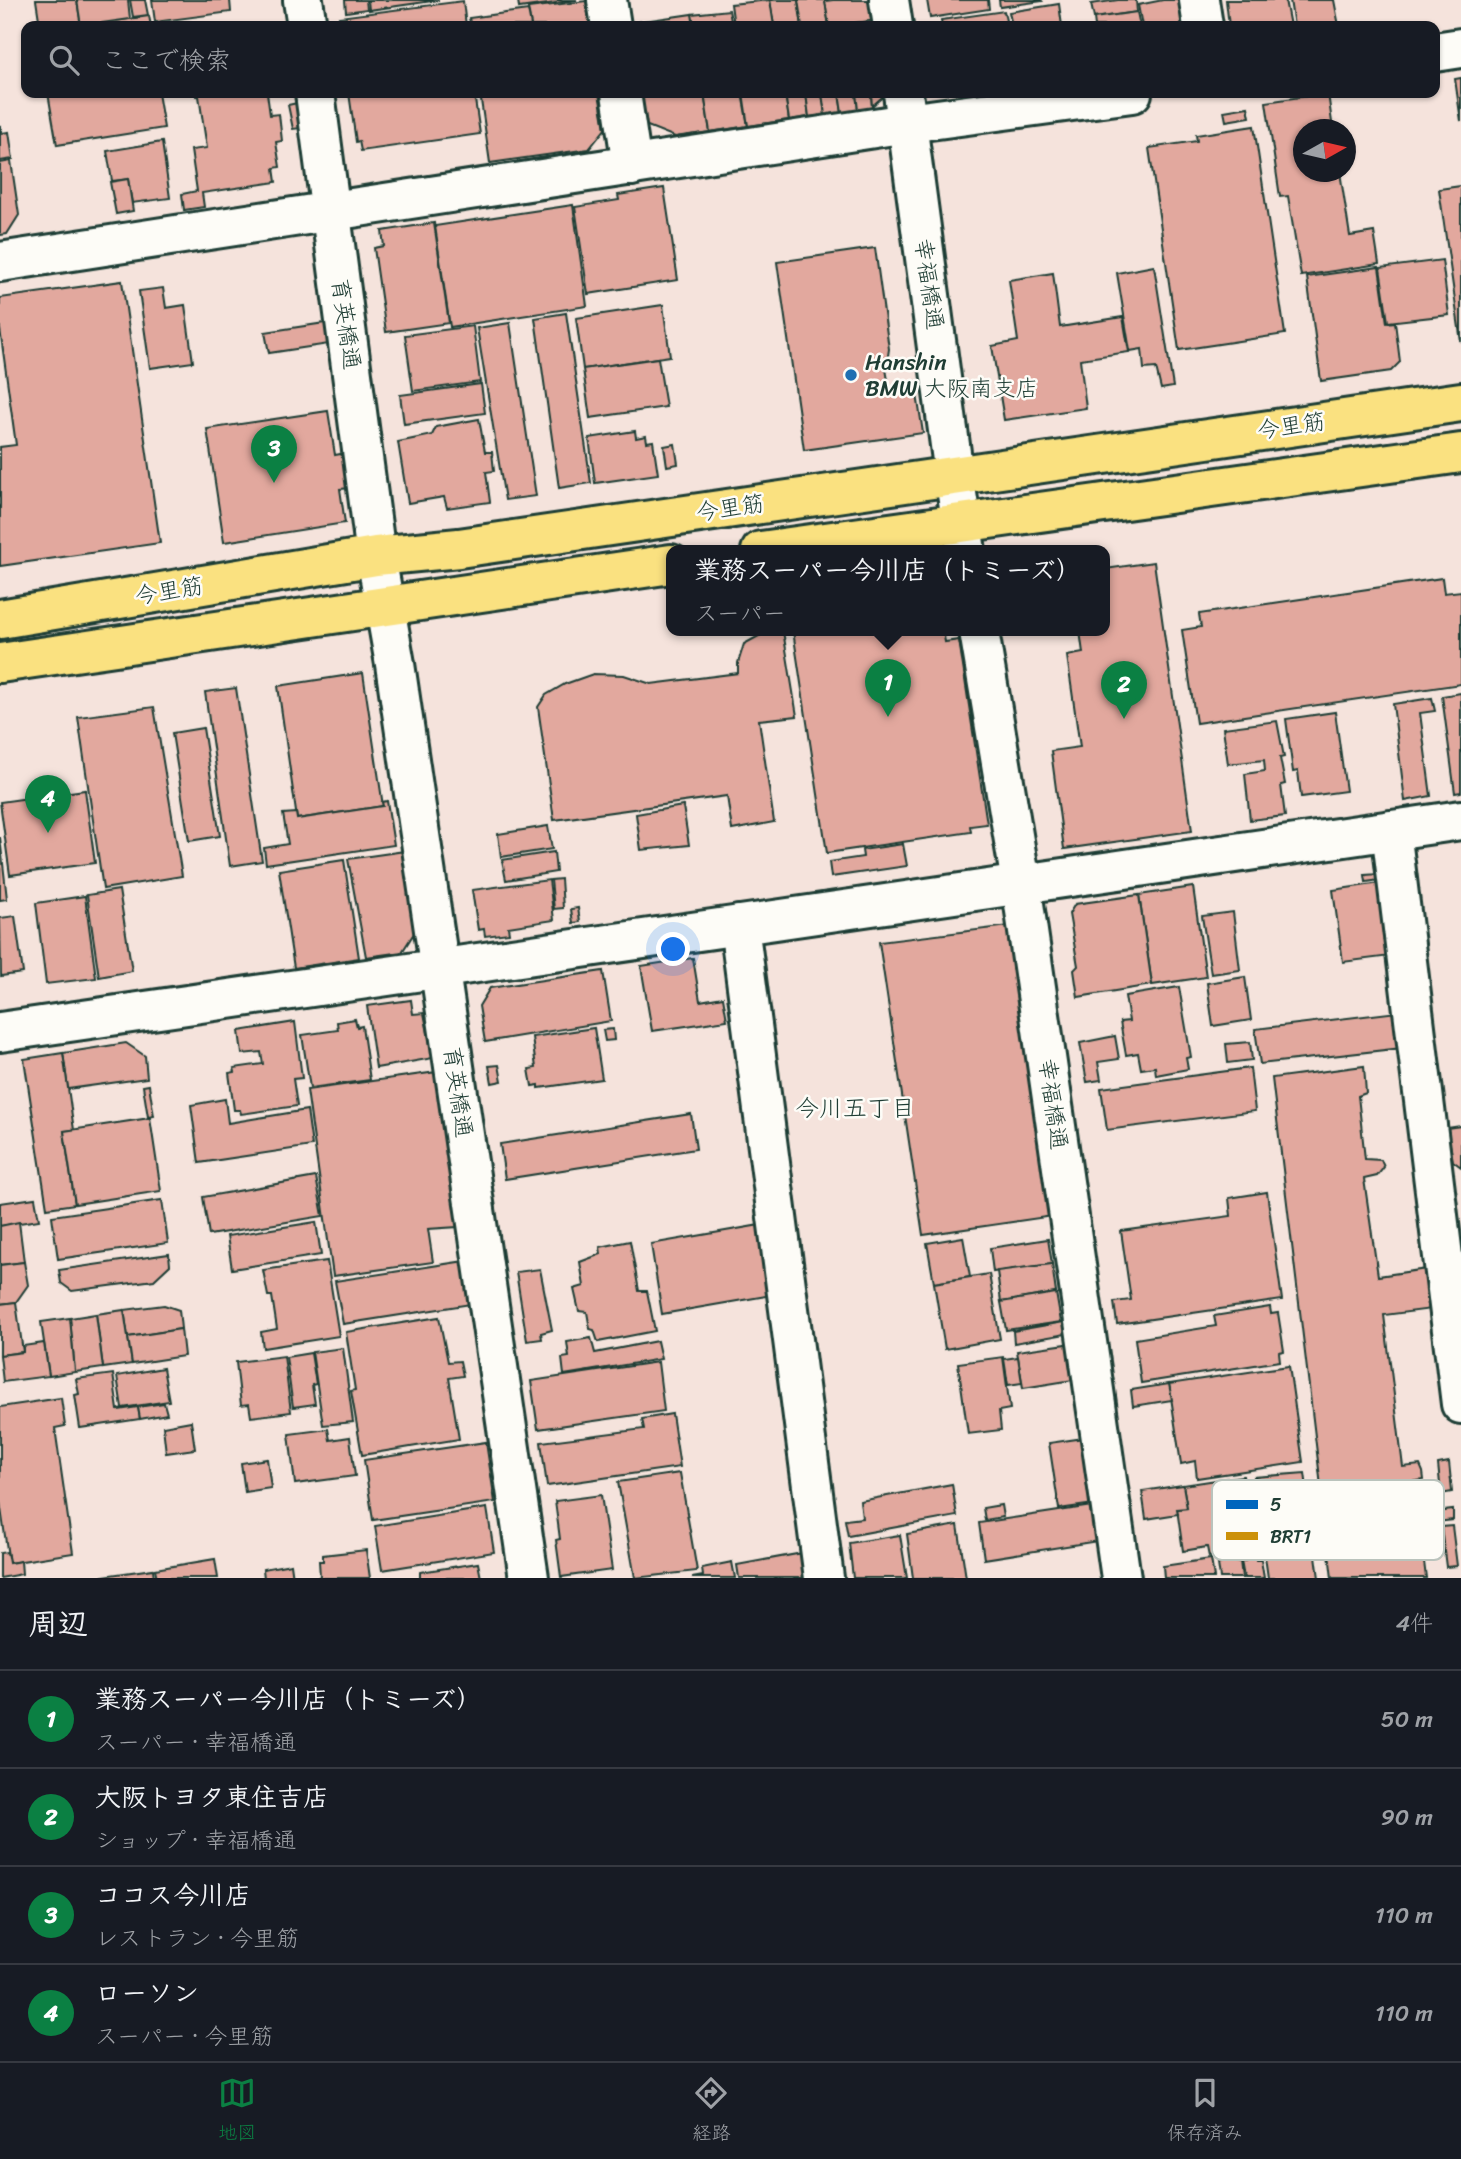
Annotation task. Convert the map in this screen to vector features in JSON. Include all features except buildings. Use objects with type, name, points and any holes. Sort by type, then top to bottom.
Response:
[{"type":"main road","name":"今里筋","points":[[0,619],[376,556],[458,548],[1461,402]]},
{"type":"main road","name":"今里筋","points":[[842,545],[963,536],[1461,453]]},
{"type":"main road","name":"今里筋","points":[[0,663],[666,565]]},
{"type":"street","points":[[303,0],[306,21]]},
{"type":"street","points":[[607,0],[610,21]]},
{"type":"street","points":[[889,0],[892,21]]},
{"type":"street","points":[[1199,0],[1202,21]]},
{"type":"street","points":[[1440,51],[1461,48]]},
{"type":"street","name":"育英橋通","points":[[316,98],[376,556],[387,606],[529,1578]]},
{"type":"street","points":[[622,98],[632,166]]},
{"type":"street","points":[[0,262],[632,166],[905,108],[1056,98]]},
{"type":"street","name":"幸福橋通","points":[[905,108],[963,536]]},
{"type":"street","name":"幸福橋通","points":[[980,636],[1021,883],[1121,1578]]},
{"type":"street","points":[[0,1032],[440,971],[1461,820]]},
{"type":"street","points":[[1391,830],[1461,1404]]},
{"type":"street","points":[[739,925],[824,1578]]},
{"type":"place","name":"Hanshin BMW 大阪南支店","points":[[851,375]]},
{"type":"place","name":"ココス今川店","points":[[274,483]]},
{"type":"place","name":"業務スーパー今川店（トミーズ）","points":[[888,717]]},
{"type":"place","name":"大阪トヨタ東住吉店","points":[[1124,719]]},
{"type":"place","name":"ローソン","points":[[48,833]]},
{"type":"district","name":"今川五丁目","points":[[855,1108]]}]
